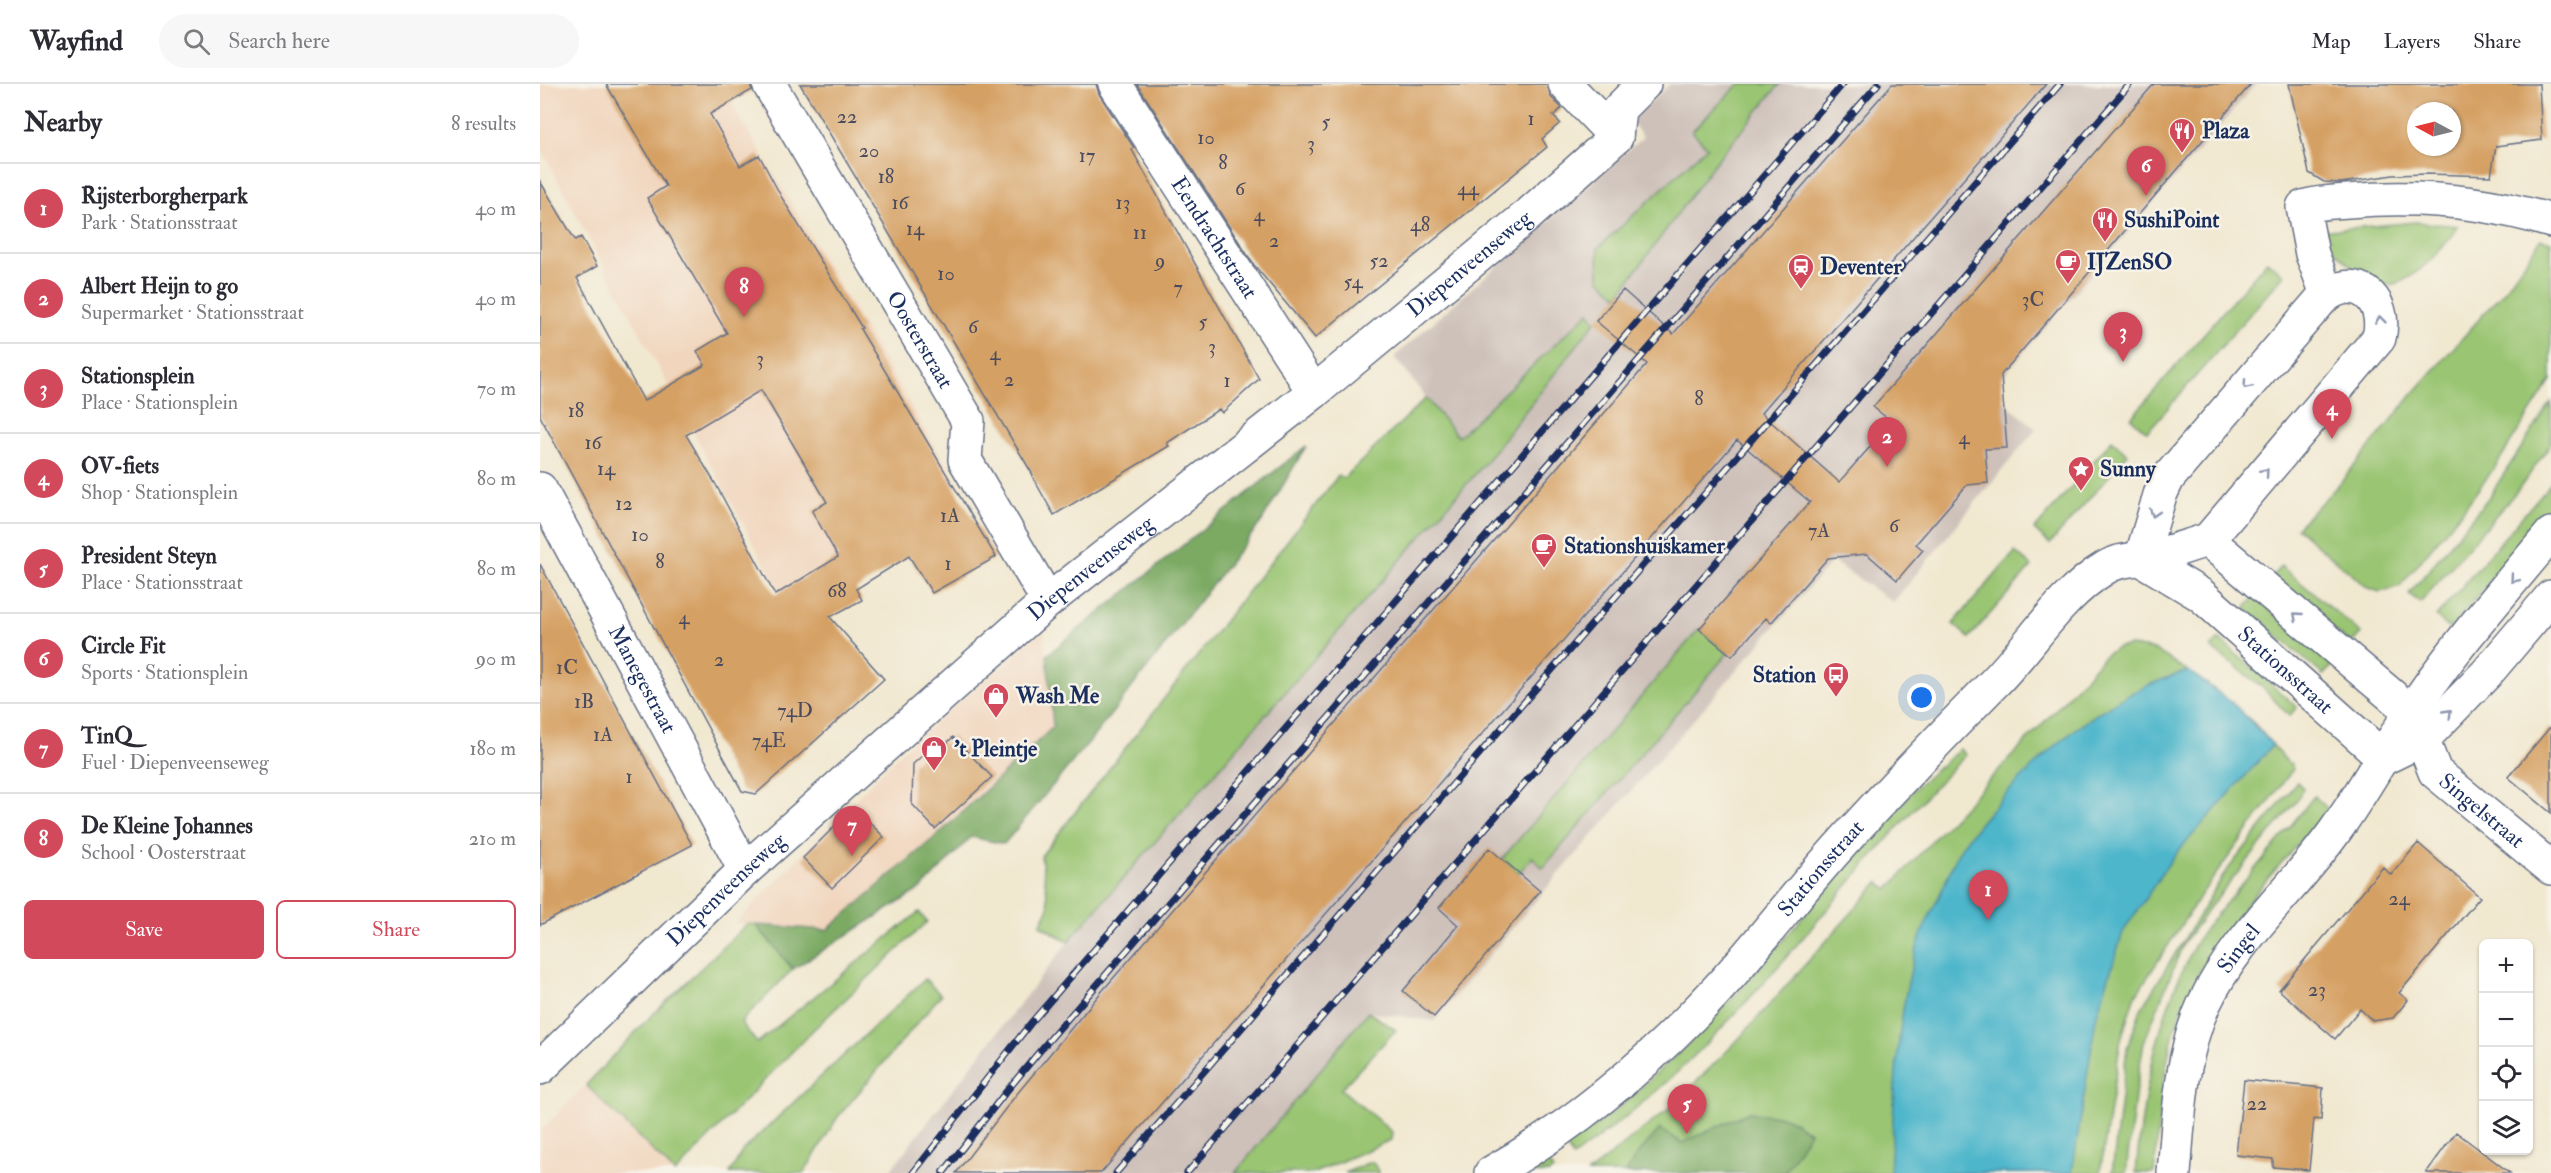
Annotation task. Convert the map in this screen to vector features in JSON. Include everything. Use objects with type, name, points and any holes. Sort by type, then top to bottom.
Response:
[{"type":"street","name":"Oosterstraat","points":[[769,84],[968,421],[965,460],[1048,602]]},
{"type":"street","name":"Eendrachtstraat","points":[[1116,84],[1314,392]]},
{"type":"street","points":[[1565,84],[1616,137]]},
{"type":"street","points":[[1616,137],[1619,109],[1644,84]]},
{"type":"street","name":"Diepenveenseweg","points":[[540,1068],[746,870],[1048,602],[1314,392],[1528,215],[1616,137]]},
{"type":"street","points":[[2327,294],[2312,254],[2303,207],[2314,203],[2372,199],[2458,202],[2509,210],[2551,221]]},
{"type":"street","points":[[2141,559],[2160,495],[2168,478],[2327,294],[2337,289],[2349,288],[2360,290],[2370,296],[2382,315],[2379,338],[2208,540],[2417,725]]},
{"type":"street","name":"Manegestraat","points":[[540,489],[746,870]]},
{"type":"street","name":"Singel","points":[[2417,725],[2472,630],[2551,534]]},
{"type":"street","name":"Stationsstraat","points":[[1491,1173],[1538,1146],[1600,1101],[1691,1017],[1894,786],[1998,680],[2086,580],[2122,560],[2141,559],[2208,540]]},
{"type":"street","name":"Stationsstraat","points":[[2141,559],[2201,595],[2384,758],[2435,772]]},
{"type":"street","name":"Singel","points":[[2174,1173],[2186,1065],[2193,1034],[2204,1005],[2231,957],[2334,832],[2384,758],[2417,725],[2486,674],[2551,597]]},
{"type":"street","name":"Singelstraat","points":[[2417,725],[2435,772],[2551,868]]},
{"type":"shaded area","points":[[540,84],[720,84],[958,486],[779,591],[540,147]]},
{"type":"shaded area","points":[[1670,84],[2256,84],[1991,390],[2036,429],[1893,602],[1832,561],[1434,1021],[1368,1012],[1235,1173],[888,1173],[1068,942],[1165,829],[1458,437],[1394,357],[1643,137],[1631,121]]},
{"type":"shaded area","points":[[1043,630],[1053,727],[942,831],[827,930],[736,923],[900,753]]},
{"type":"shaded area","points":[[586,1085],[674,1173],[540,1173],[540,1131]]},
{"type":"green space","points":[[1739,84],[1780,84],[1713,165],[1618,296],[1599,279],[1598,248],[1707,147],[1692,131]]},
{"type":"green space","points":[[2416,222],[2458,226],[2435,256],[2424,266],[2413,275],[2390,285],[2379,284],[2366,278],[2332,248],[2320,231]]},
{"type":"green space","points":[[2541,239],[2551,242],[2551,380],[2497,464],[2466,506],[2400,586],[2380,592],[2368,588],[2297,528],[2341,482],[2412,395],[2504,291]]},
{"type":"green space","points":[[2267,261],[2284,275],[2147,432],[2131,418]]},
{"type":"green space","points":[[1589,312],[1596,321],[1484,464],[1068,942],[1040,925],[1049,907],[1041,856],[1338,476],[1344,478],[1426,398],[1458,437]]},
{"type":"green space","points":[[2551,402],[2551,444],[2522,485],[2420,603],[2409,594],[2489,497]]},
{"type":"green space","points":[[2112,440],[2128,454],[2050,544],[2034,530]]},
{"type":"green space","points":[[1306,446],[1262,521],[1094,736],[1004,844],[971,837],[922,888],[793,969],[756,925],[827,930],[942,831],[1053,727],[1047,655]]},
{"type":"green space","points":[[2551,483],[2551,510],[2450,629],[2436,617]]},
{"type":"green space","points":[[2015,552],[2032,566],[1969,638],[1953,624]]},
{"type":"green space","points":[[2281,566],[2361,633],[2351,644],[2271,578]]},
{"type":"green space","points":[[2255,597],[2333,665],[2323,675],[2245,608]]},
{"type":"green space","points":[[1699,629],[1728,653],[1543,868],[1532,857],[1519,873],[1502,859]]},
{"type":"green space","points":[[2219,639],[2297,707],[2289,716],[2262,687],[2211,648]]},
{"type":"green space","points":[[2131,646],[2155,650],[2212,687],[2254,723],[2289,764],[2291,763],[2293,769],[2202,893],[2134,998],[2121,1039],[2100,1173],[1588,1173],[1671,1107],[1735,1043],[1879,882],[1888,890],[2106,654],[2120,647]]},
{"type":"green space","points":[[1960,749],[1966,755],[1898,827],[1736,1013],[1655,1092],[1573,1157],[1566,1147],[1616,1110],[1686,1046],[1737,993],[1915,788]]},
{"type":"green space","points":[[2297,782],[2303,788],[2299,798],[2213,903],[2183,944],[2144,1042],[2126,1173],[2112,1173],[2127,1048],[2141,1009],[2225,873]]},
{"type":"green space","points":[[2314,796],[2328,809],[2240,912],[2202,968],[2187,998],[2170,1046],[2161,1100],[2154,1173],[2136,1173],[2153,1058],[2169,1003],[2192,950],[2202,933]]},
{"type":"green space","points":[[919,912],[927,922],[813,1030],[675,1173],[586,1085],[644,1023],[747,924],[756,925],[793,969],[741,1022],[757,1043]]},
{"type":"green space","points":[[925,979],[941,995],[837,1118],[804,1173],[730,1173],[743,1150]]},
{"type":"green space","points":[[1368,1012],[1396,1030],[1341,1089],[1392,1132],[1391,1140],[1314,1173],[1235,1173]]},
{"type":"green space","points":[[1749,1112],[1785,1117],[1810,1132],[1784,1173],[1626,1173],[1636,1156],[1660,1129],[1682,1143]]},
{"type":"green space","points":[[1546,1160],[1553,1170],[1549,1173],[1524,1173]]},
{"type":"green space","points":[[1370,1162],[1373,1162],[1379,1173],[1345,1173]]},
{"type":"water","points":[[2189,671],[2234,704],[2273,745],[2173,857],[2123,932],[2096,1018],[2072,1173],[1890,1173],[1901,1023],[1912,964],[1921,935],[1960,850],[1980,822],[2009,791],[2072,732],[2127,695],[2168,677]]},
{"type":"building","points":[[606,84],[750,84],[752,90],[710,114],[740,166],[759,155],[782,198],[862,328],[860,329],[996,557],[932,593],[909,556],[856,589],[862,600],[830,617],[884,679],[756,794],[742,791],[540,416],[540,181],[575,240],[581,237],[597,266],[577,278],[644,401],[705,365],[697,351],[727,333],[647,198],[666,186]],"holes":[[[761,390],[827,502],[812,511],[838,557],[775,595],[715,483],[686,435]]]},
{"type":"building","points":[[800,84],[1096,84],[1099,94],[1134,148],[1132,150],[1259,379],[1222,413],[1219,409],[1167,443],[1169,446],[1054,515],[1033,475]]},
{"type":"building","points":[[1137,84],[1547,84],[1551,97],[1562,108],[1553,116],[1560,123],[1542,139],[1547,147],[1315,338],[1254,265]]},
{"type":"building","points":[[1892,84],[2046,84],[1761,413],[1839,482],[1892,422],[1873,407],[2154,84],[2251,84],[2001,375],[2007,448],[1985,449],[1988,483],[1967,485],[1916,544],[1923,550],[1897,580],[1867,554],[1828,558],[1771,623],[1766,618],[1732,656],[1699,629],[1810,502],[1737,440],[1101,1173],[956,1173],[1016,1095],[1103,990],[1647,364],[1596,321],[1608,307],[1623,290],[1673,334]]},
{"type":"building","points":[[2289,84],[2539,84],[2542,140],[2496,146],[2491,176],[2393,175],[2341,183],[2324,182],[2309,173]]},
{"type":"building","points":[[540,564],[692,845],[540,925]]},
{"type":"building","points":[[2551,726],[2551,813],[2508,777]]},
{"type":"building","points":[[953,737],[992,777],[935,829],[912,804],[913,764],[940,740],[945,745]]},
{"type":"building","points":[[854,807],[884,837],[832,888],[803,858]]},
{"type":"building","points":[[2418,843],[2480,897],[2399,993],[2408,1000],[2393,1018],[2373,1021],[2360,1009],[2335,1039],[2279,990],[2383,867],[2391,875]]},
{"type":"building","points":[[1489,848],[1540,891],[1434,1017],[1403,991],[1458,925],[1439,908]]},
{"type":"building","points":[[2244,1080],[2323,1088],[2321,1120],[2314,1119],[2309,1170],[2273,1167],[2273,1159],[2236,1155]]},
{"type":"building","points":[[2456,1132],[2479,1149],[2479,1155],[2486,1155],[2510,1173],[2426,1173]]},
{"type":"railway","points":[[913,1173],[1030,1024],[1843,84]]},
{"type":"railway","points":[[943,1173],[1044,1046],[1878,84]]},
{"type":"railway","points":[[1116,1173],[2060,84]]},
{"type":"railway","points":[[1187,1173],[2130,84]]},
{"type":"place","name":"Plaza","points":[[2182,154]]},
{"type":"place","name":"Circle Fit","points":[[2146,196]]},
{"type":"place","name":"SushiPoint","points":[[2105,243]]},
{"type":"place","name":"IJZenSO","points":[[2068,285]]},
{"type":"place","name":"Deventer","points":[[1801,290]]},
{"type":"place","name":"De Kleine Johannes","points":[[744,317]]},
{"type":"place","name":"Stationsplein","points":[[2123,362]]},
{"type":"place","name":"OV-fiets","points":[[2332,439]]},
{"type":"place","name":"Albert Heijn to go","points":[[1887,467]]},
{"type":"place","name":"Sunny","points":[[2081,492]]},
{"type":"place","name":"Stationshuiskamer","points":[[1544,569]]},
{"type":"place","name":"Station","points":[[1836,698]]},
{"type":"place","name":"Wash Me","points":[[996,719]]},
{"type":"place","name":"'t Pleintje","points":[[934,772]]},
{"type":"place","name":"TinQ","points":[[852,856]]},
{"type":"place","name":"Rijsterborgherpark","points":[[1988,920]]},
{"type":"place","name":"President Steyn","points":[[1687,1134]]}]
